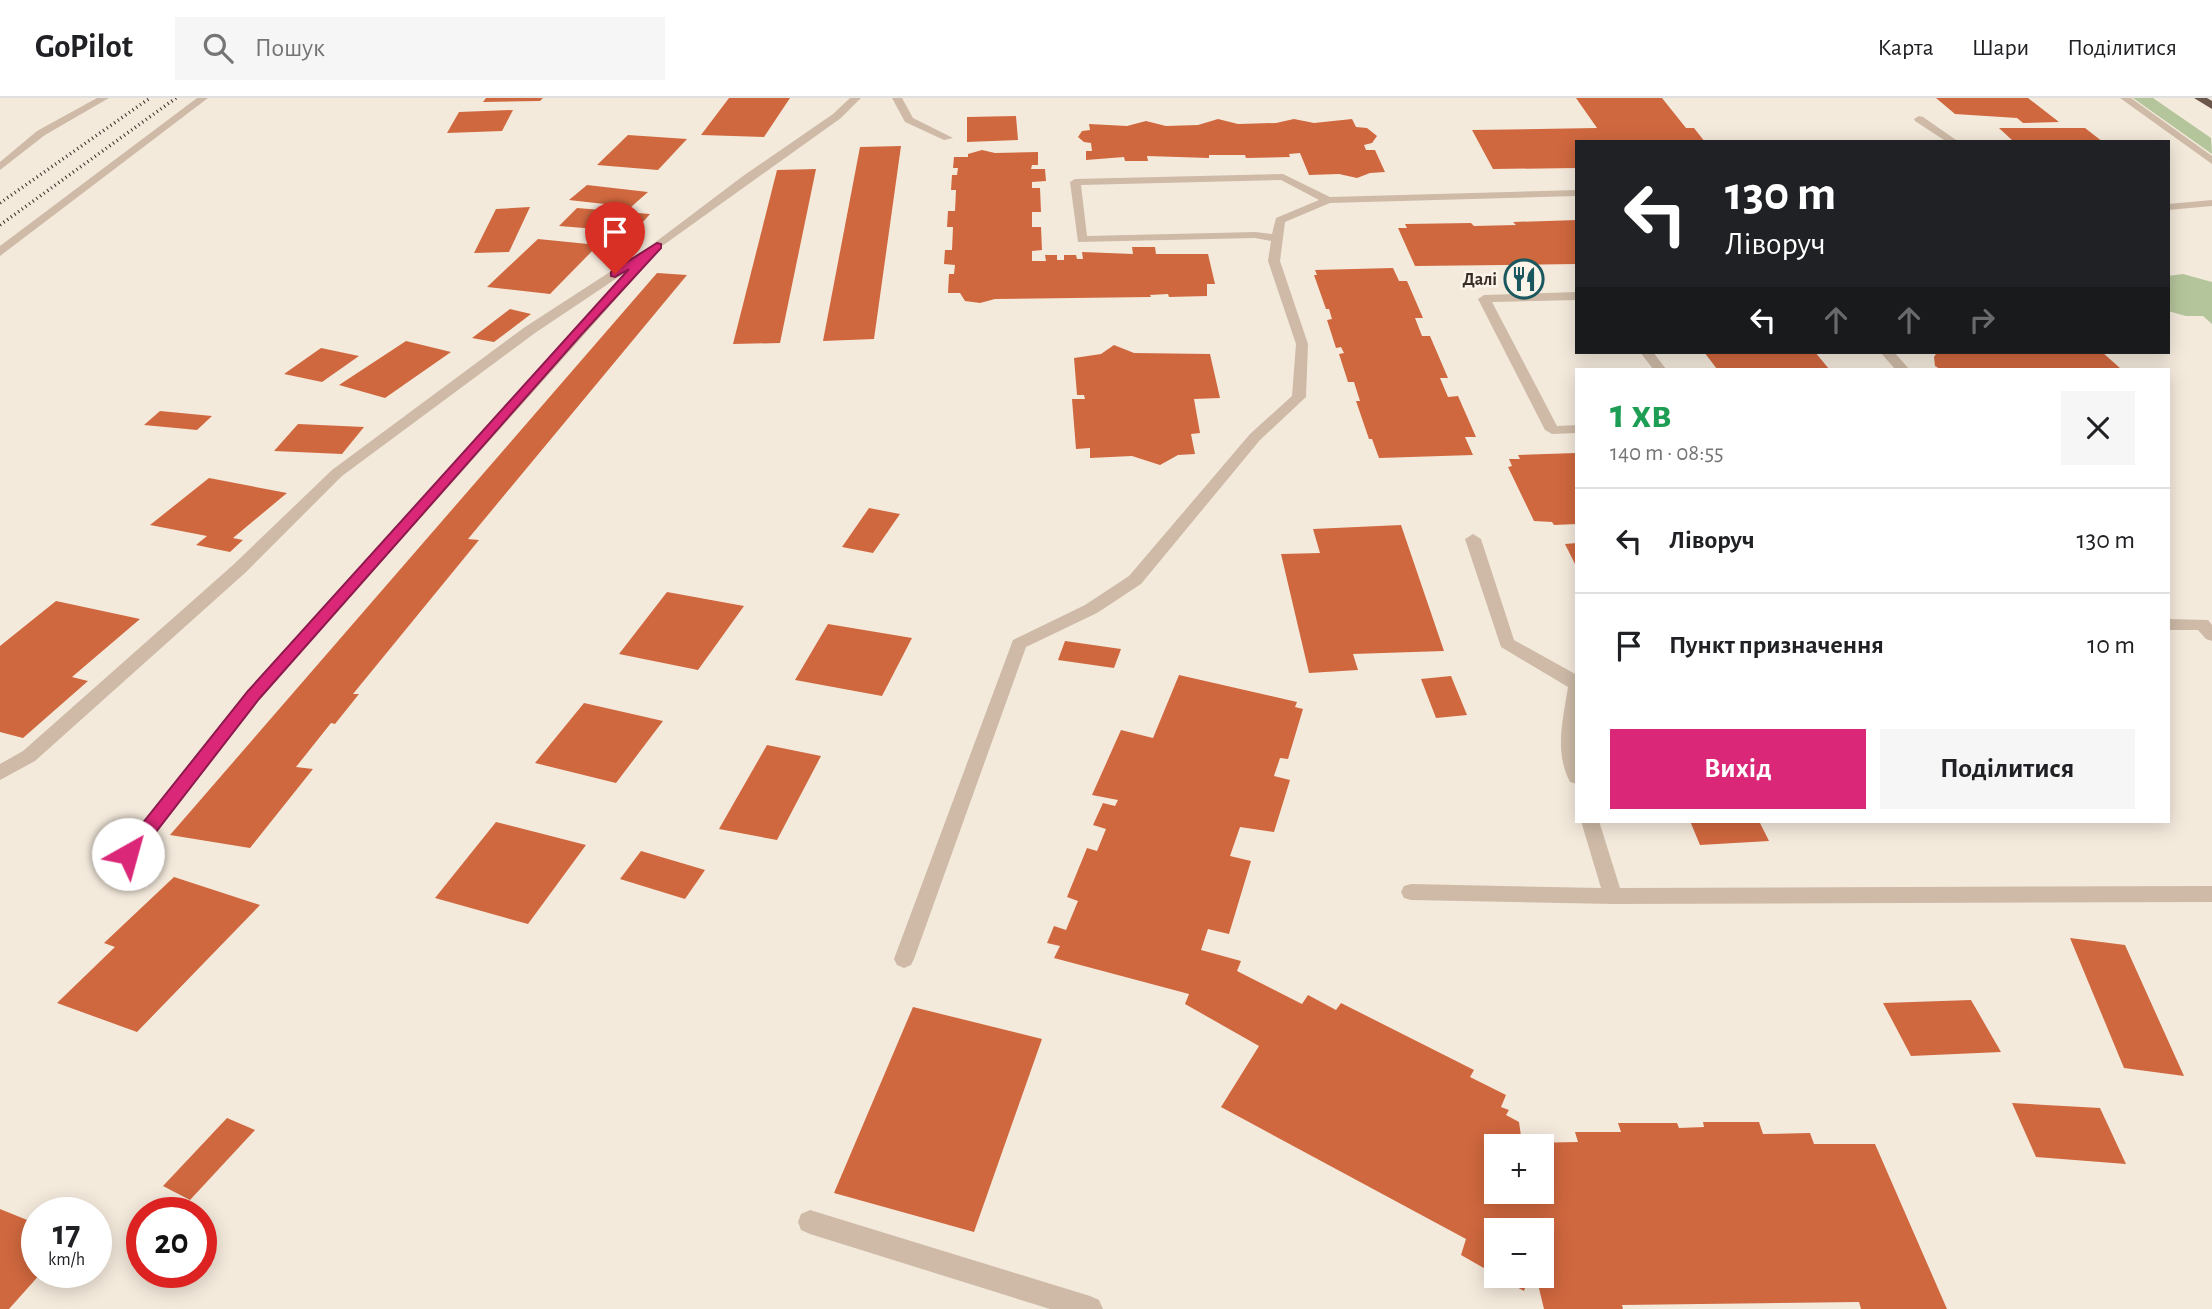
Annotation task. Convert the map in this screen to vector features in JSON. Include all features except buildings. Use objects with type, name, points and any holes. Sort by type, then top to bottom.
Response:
[{"type":"highway","points":[[2199,98],[2212,106]]},
{"type":"lane","points":[[0,167],[41,132],[104,98]]},
{"type":"lane","points":[[0,252],[204,98]]},
{"type":"lane","points":[[0,773],[29,756],[239,569],[337,473],[530,330],[657,246],[747,178],[837,116],[856,98]]},
{"type":"lane","points":[[897,98],[909,120],[948,138]]},
{"type":"lane","points":[[2125,98],[2212,160]]},
{"type":"lane","points":[[1919,119],[1951,140]]},
{"type":"lane","points":[[1278,238],[1255,235],[1082,240],[1075,182],[1283,177],[1328,200]]},
{"type":"lane","points":[[904,959],[1019,644],[1091,609],[1135,580],[1255,437],[1299,397],[1302,344],[1274,261],[1280,220],[1328,200],[1575,193]]},
{"type":"lane","points":[[2170,207],[2212,203]]},
{"type":"lane","points":[[113,874],[253,695],[576,332],[657,246]]},
{"type":"lane","points":[[1575,296],[1484,299],[1552,430],[1575,429]]},
{"type":"lane","points":[[1890,354],[1901,368]]},
{"type":"lane","points":[[1473,539],[1507,643],[1575,681]]},
{"type":"lane","points":[[2170,625],[2202,624],[2212,635]]},
{"type":"lane","points":[[1575,690],[1568,748],[1575,770]]},
{"type":"lane","points":[[1591,823],[1613,896]]},
{"type":"lane","points":[[1411,892],[1613,896],[2212,894]]},
{"type":"lane","points":[[810,1222],[1090,1309]]},
{"type":"green space","points":[[2133,98],[2153,98],[2211,138],[2212,154]]},
{"type":"green space","points":[[2183,274],[2212,282],[2212,324],[2203,316],[2186,316],[2170,312],[2170,276]]},
{"type":"railway","points":[[0,203],[150,98]]},
{"type":"railway","points":[[0,225],[176,98]]},
{"type":"place","name":"Далі","points":[[1524,279]]},
{"type":"route","points":[[128,854],[253,695],[576,332],[657,246],[615,274]]}]
